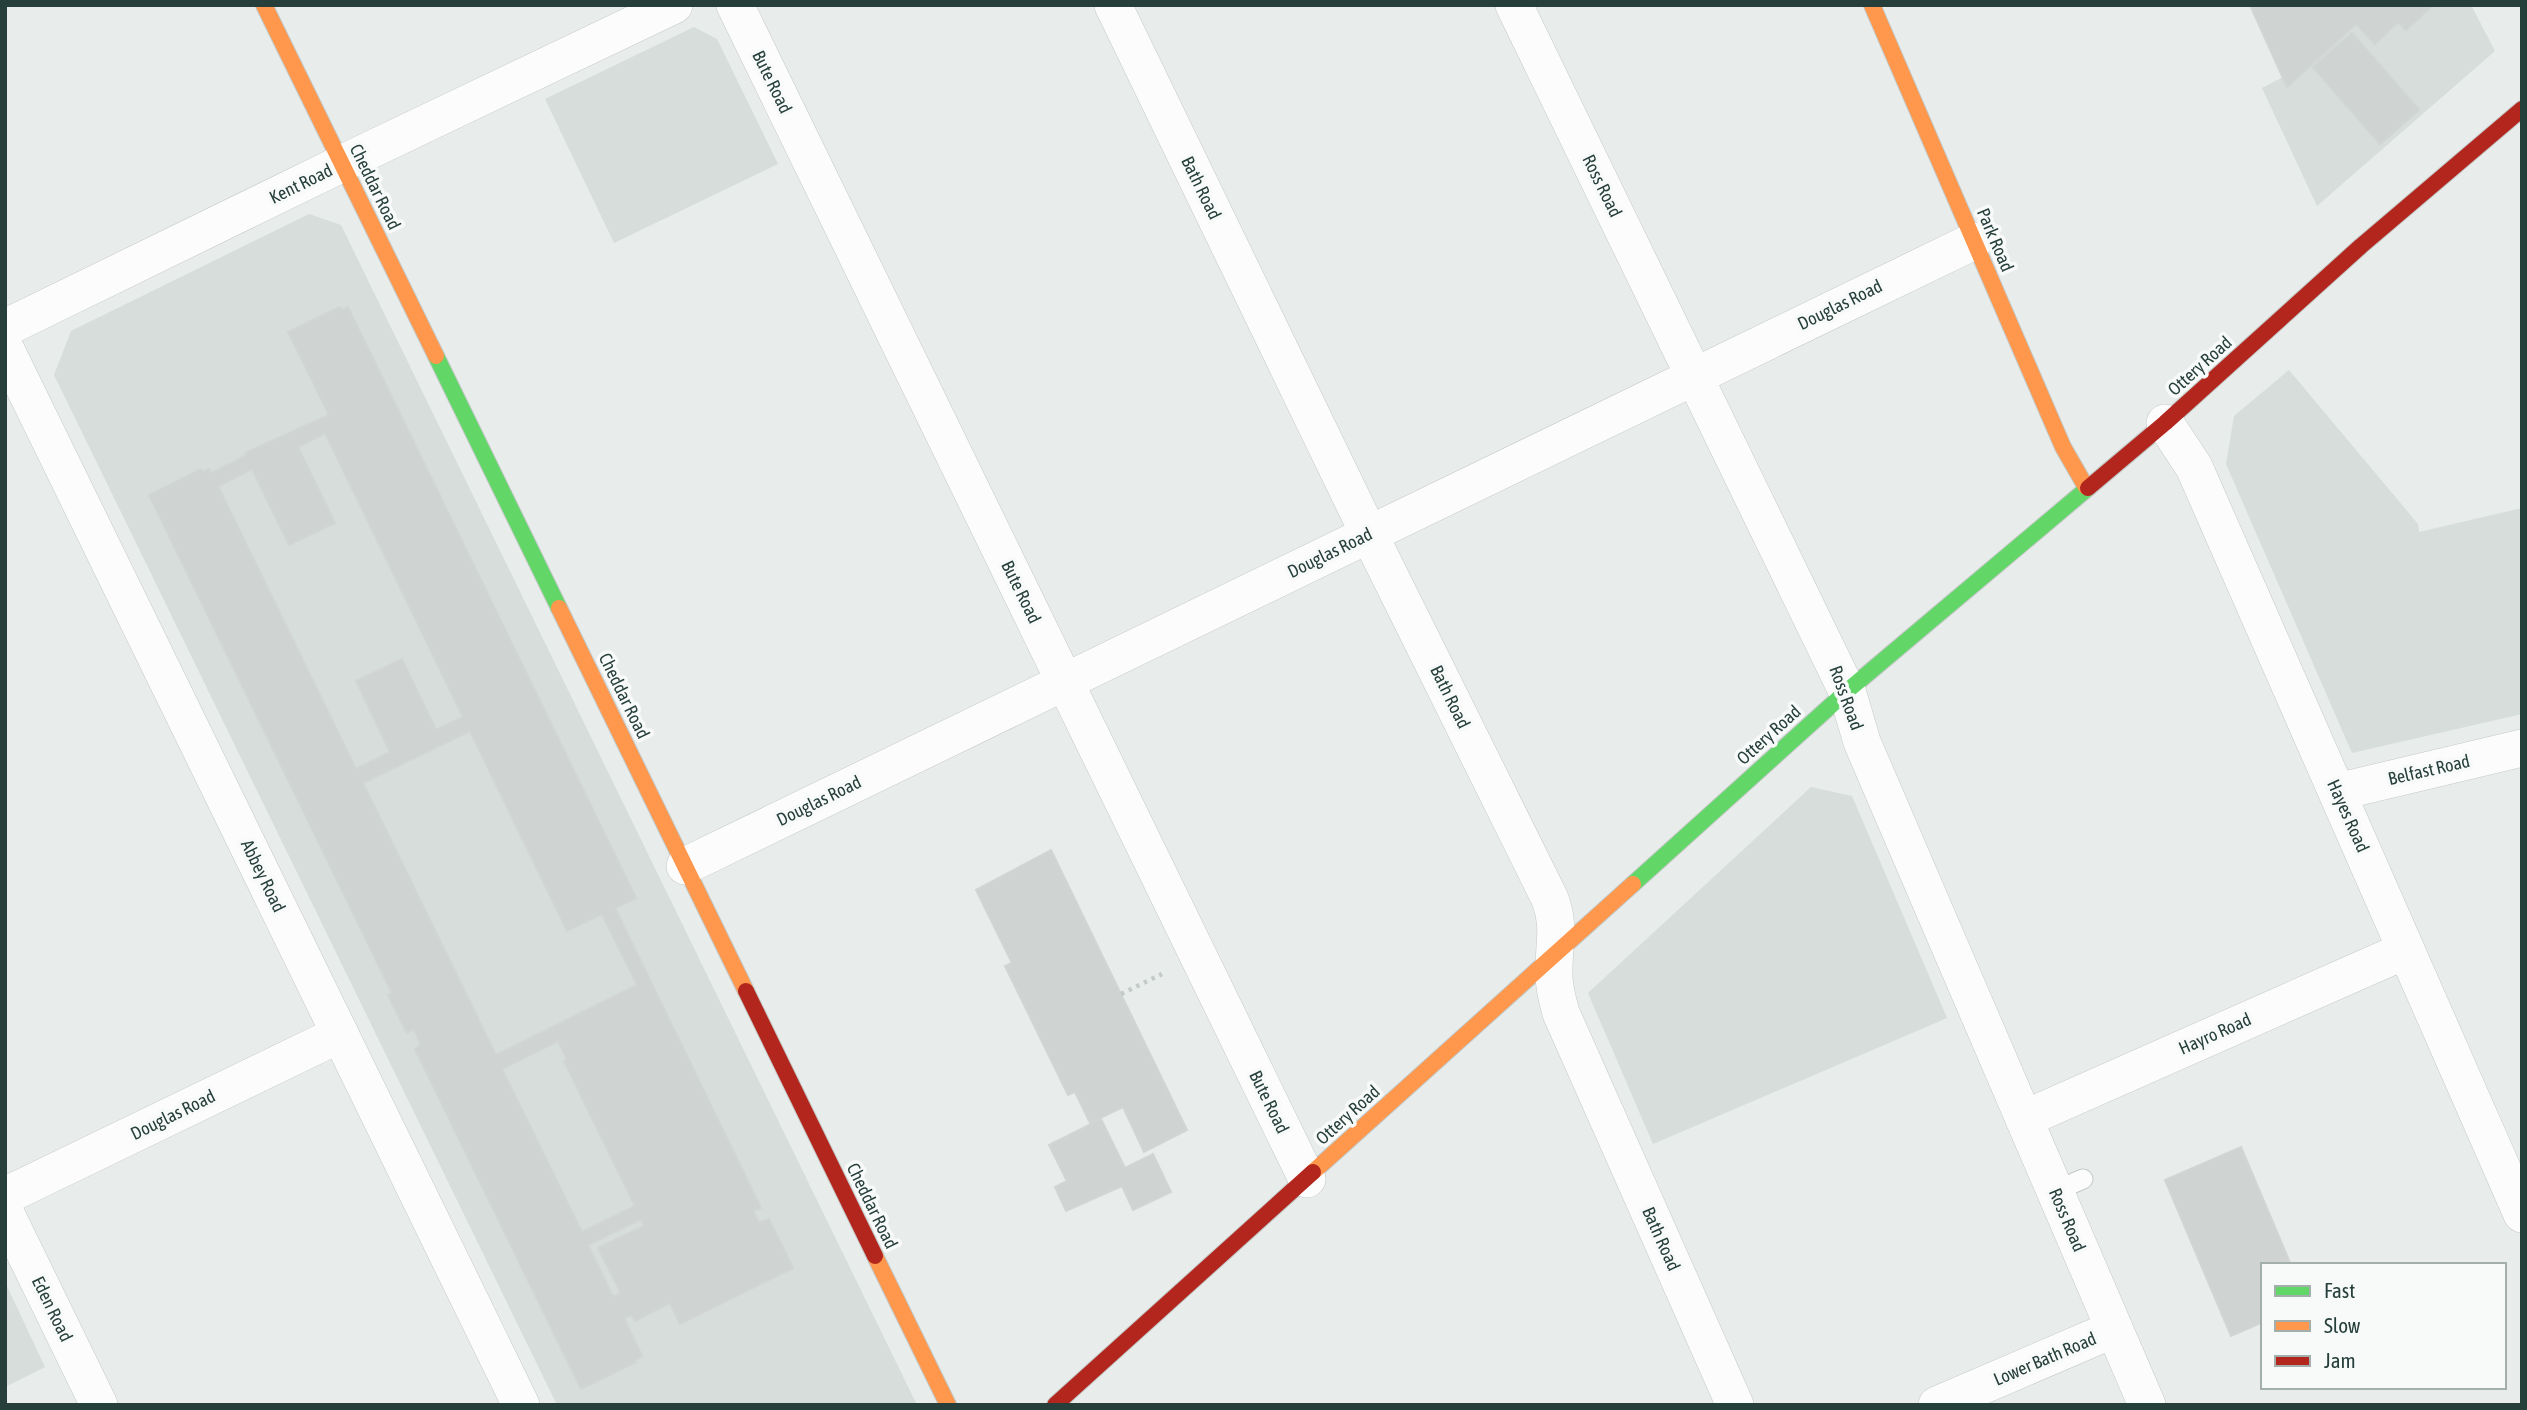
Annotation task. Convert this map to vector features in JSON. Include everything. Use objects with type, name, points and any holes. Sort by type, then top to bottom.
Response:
[{"type":"street","name":"Cheddar Road","points":[[264,5],[948,1405]]},
{"type":"street","name":"Kent Road","points":[[5,328],[674,5]]},
{"type":"street","name":"Bute Road","points":[[734,5],[1307,1179]]},
{"type":"street","name":"Bath Road","points":[[1113,5],[1369,534],[1550,899],[1557,922],[1555,987],[1563,1019],[1735,1405]]},
{"type":"street","name":"Ross Road","points":[[1514,5],[1847,691],[1862,742],[2024,1118],[2069,1185],[2114,1329],[2147,1405]]},
{"type":"street","name":"Park Road","points":[[1872,5],[2063,447],[2086,487]]},
{"type":"street","name":"Ottery Road","points":[[1055,1405],[1847,691],[2165,423],[2361,246],[2522,109]]},
{"type":"street","name":"Douglas Road","points":[[685,866],[1974,241]]},
{"type":"street","name":"Abbey Road","points":[[5,348],[521,1405]]},
{"type":"street","name":"Hayes Road","points":[[2165,423],[2194,467],[2522,1214]]},
{"type":"street","name":"Belfast Road","points":[[2337,792],[2522,748]]},
{"type":"street","name":"Hayro Road","points":[[2024,1118],[2406,950]]},
{"type":"street","name":"Douglas Road","points":[[5,1196],[340,1034]]},
{"type":"street","name":"Eden Road","points":[[5,1212],[99,1405]]},
{"type":"street","name":"Lower Bath Road","points":[[1937,1405],[2114,1329]]},
{"type":"shaded area","points":[[2249,5],[2471,5],[2495,51],[2317,206],[2262,88],[2283,77]]},
{"type":"shaded area","points":[[694,27],[717,39],[778,164],[614,243],[545,99]]},
{"type":"shaded area","points":[[309,214],[341,225],[917,1405],[557,1405],[54,375],[71,331]]},
{"type":"shaded area","points":[[2289,370],[2418,524],[2419,532],[2522,508],[2522,714],[2352,753],[2226,464],[2234,416]]},
{"type":"shaded area","points":[[1811,787],[1852,796],[1947,1018],[1653,1144],[1588,993]]},
{"type":"shaded area","points":[[5,1282],[45,1367],[5,1387]]},
{"type":"building","points":[[2250,5],[2433,5],[2406,30],[2398,22],[2375,44],[2356,24],[2287,87]]},
{"type":"building","points":[[2352,33],[2419,110],[2380,144],[2313,67]]},
{"type":"building","points":[[340,307],[342,310],[348,307],[636,898],[615,908],[761,1208],[753,1211],[759,1223],[769,1219],[793,1268],[680,1324],[670,1303],[635,1321],[632,1315],[624,1318],[642,1356],[635,1360],[636,1362],[581,1389],[415,1049],[421,1045],[414,1029],[407,1033],[388,995],[392,993],[149,495],[201,469],[203,472],[209,469],[211,473],[246,456],[245,453],[329,415],[288,332]],"holes":[[[325,433],[463,717],[436,730],[402,659],[356,681],[390,752],[356,769],[218,486],[252,469],[289,545],[335,523],[298,447]],[[470,731],[567,931],[602,914],[637,985],[496,1055],[363,783]],[[558,1041],[567,1059],[564,1061],[635,1206],[582,1232],[502,1069]],[[641,1219],[644,1226],[598,1248],[621,1293],[613,1297],[588,1245]]]},
{"type":"building","points":[[1051,850],[1187,1130],[1144,1152],[1123,1107],[1090,1123],[1075,1092],[1068,1095],[1005,966],[1012,963],[976,890]]},
{"type":"building","points":[[1101,1119],[1125,1168],[1153,1154],[1171,1192],[1133,1210],[1122,1186],[1066,1211],[1055,1187],[1067,1181],[1049,1145]]},
{"type":"building","points":[[2241,1147],[2290,1263],[2261,1263],[2261,1323],[2231,1336],[2165,1180]]},
{"type":"traffic: fast","points":[[436,356],[559,608]]},
{"type":"traffic: fast","points":[[1633,884],[1847,691],[2088,488]]},
{"type":"traffic: slow","points":[[264,5],[436,356]]},
{"type":"traffic: slow","points":[[1872,5],[2063,447],[2086,487]]},
{"type":"traffic: slow","points":[[559,608],[746,991]]},
{"type":"traffic: slow","points":[[1313,1172],[1633,884]]},
{"type":"traffic: slow","points":[[875,1256],[948,1405]]},
{"type":"traffic: jam","points":[[2088,488],[2165,423],[2361,246],[2522,109]]},
{"type":"traffic: jam","points":[[746,991],[875,1256]]},
{"type":"traffic: jam","points":[[1055,1405],[1313,1172]]}]
